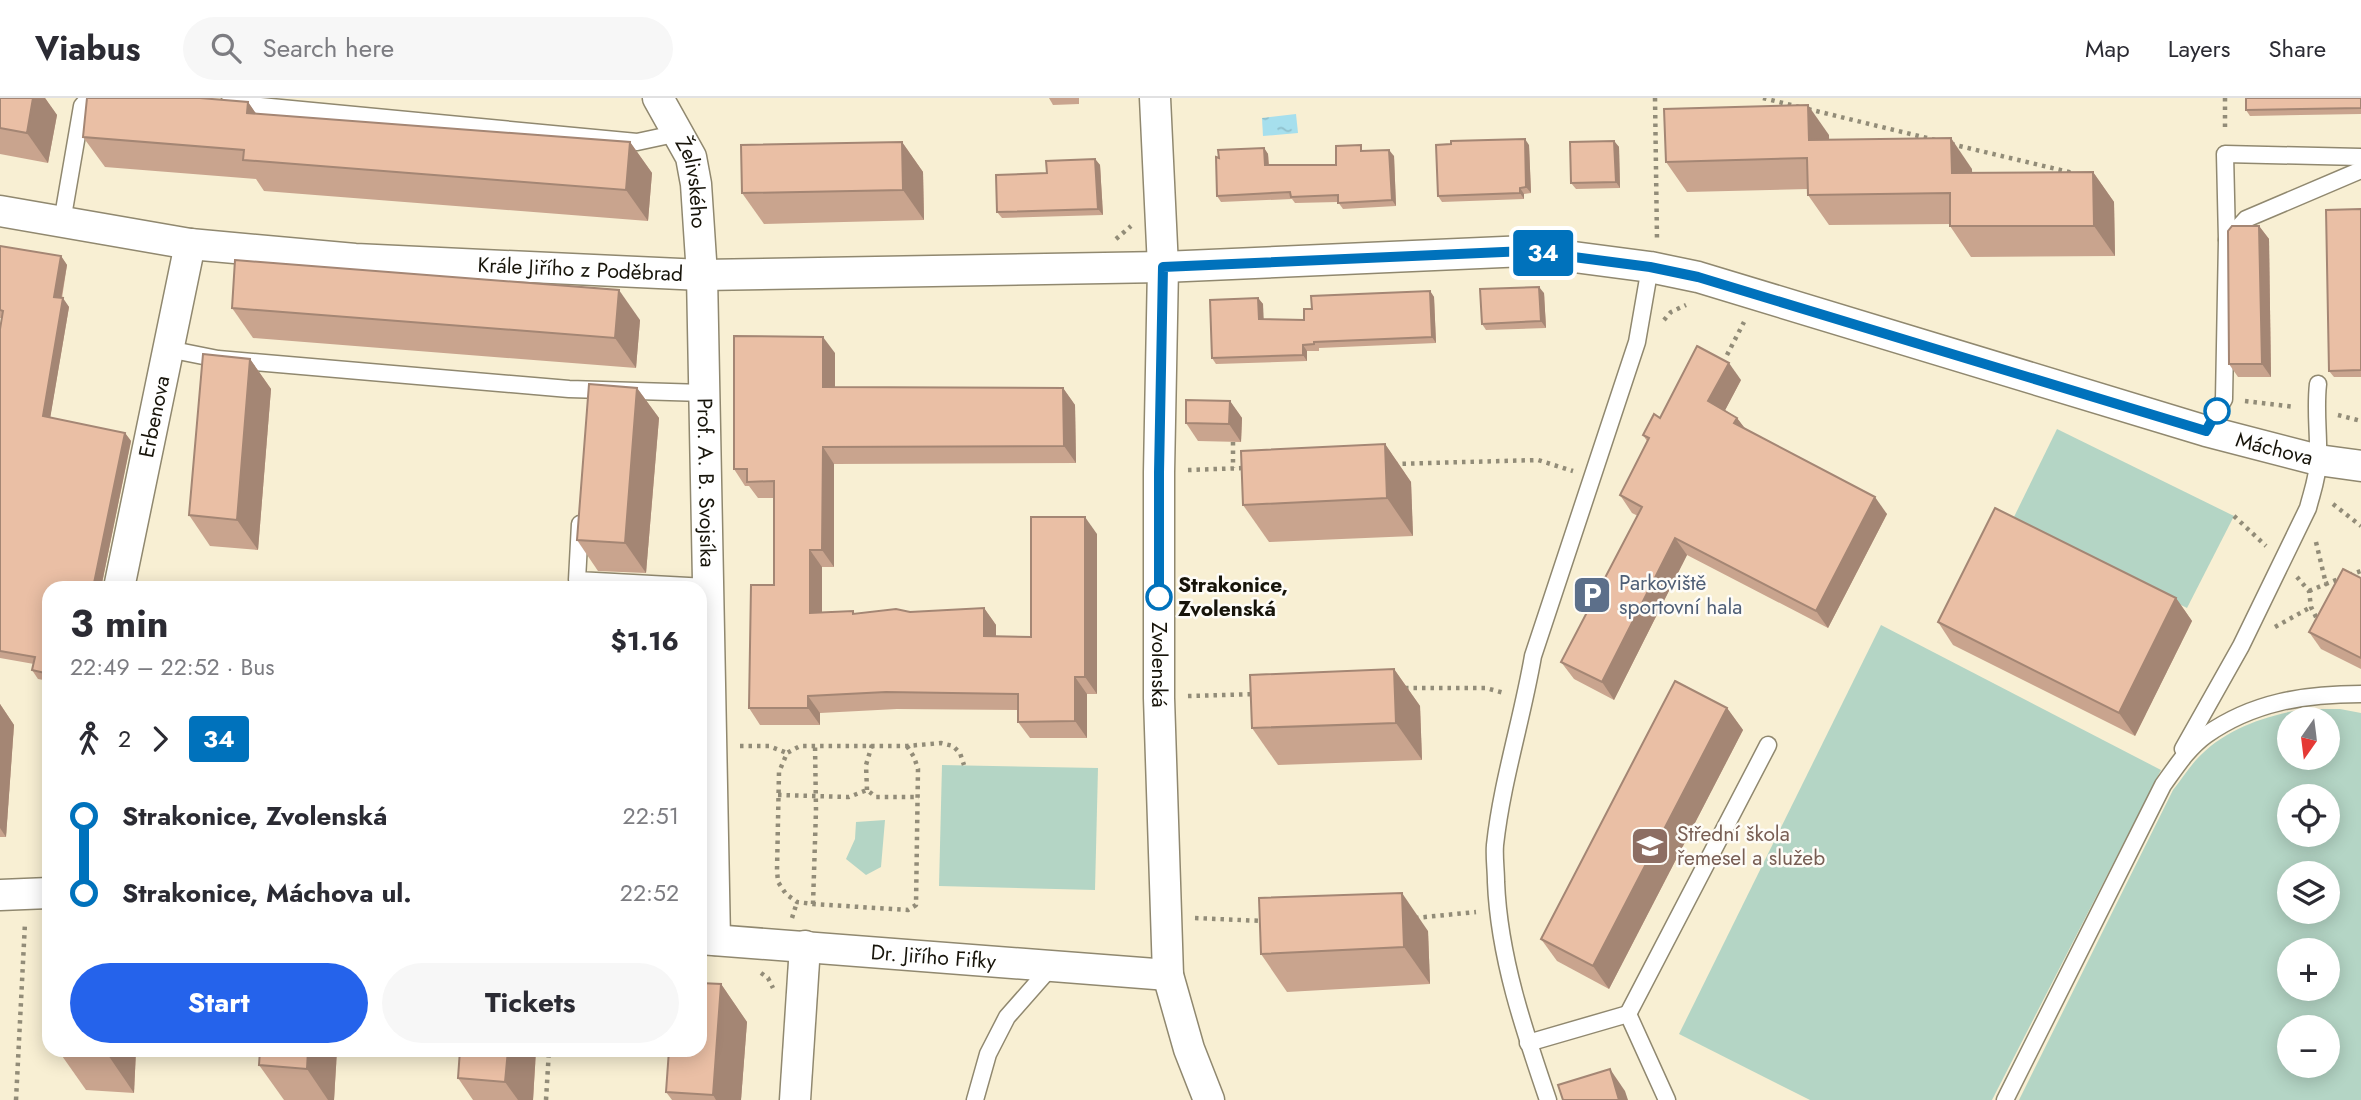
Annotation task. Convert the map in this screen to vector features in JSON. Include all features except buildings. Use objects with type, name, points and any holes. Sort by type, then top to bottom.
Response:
[{"type":"street","name":"Želivského","points":[[658,98],[691,157],[696,184],[702,275]]},
{"type":"street","name":"Zvolenská","points":[[1155,98],[1163,267],[1159,698],[1168,975],[1189,1049],[1209,1100]]},
{"type":"street","name":"Krále Jiřího z Poděbrad","points":[[0,211],[190,244],[355,259],[702,275],[1163,267]]},
{"type":"street","name":"Erbenova","points":[[120,581],[190,244]]},
{"type":"street","name":"Máchova","points":[[1163,267],[1528,251],[1654,254],[1698,277],[2206,431],[2315,475],[2361,466]]},
{"type":"street","name":"Prof. A. B. Svojsíka","points":[[702,275],[707,581]]},
{"type":"street","name":"Prof. A. B. Svojsíka","points":[[707,587],[708,939]]},
{"type":"street","points":[[0,895],[42,893]]},
{"type":"street","name":"Dr. Jiřího Fifky","points":[[708,939],[1168,975]]},
{"type":"street","points":[[795,1100],[805,946]]},
{"type":"lane","points":[[62,222],[82,106],[89,98]]},
{"type":"lane","points":[[213,102],[637,142],[678,133]]},
{"type":"lane","points":[[2206,431],[2224,399],[2227,240],[2225,154],[2361,157]]},
{"type":"lane","points":[[2227,240],[2246,219],[2361,170]]},
{"type":"lane","points":[[1548,1100],[1528,1043],[1513,986],[1497,909],[1495,848],[1503,793],[1533,656],[1637,342],[1654,254]]},
{"type":"lane","points":[[168,349],[218,359],[588,396],[704,393]]},
{"type":"lane","points":[[2005,1100],[2163,785],[2241,646],[2308,508],[2315,475],[2315,410],[2318,384]]},
{"type":"lane","points":[[581,512],[577,580],[596,581]]},
{"type":"lane","points":[[2163,785],[2183,757],[2205,736],[2246,713],[2296,697],[2361,694]]},
{"type":"lane","points":[[1528,1043],[1628,1014],[1768,745]]},
{"type":"lane","points":[[975,1100],[989,1054],[1007,1017],[1051,967]]},
{"type":"lane","points":[[1628,1014],[1667,1100]]},
{"type":"path","points":[[1654,254],[1655,98]]},
{"type":"path","points":[[1763,98],[1936,140]]},
{"type":"path","points":[[2225,98],[2225,154]]},
{"type":"path","points":[[1949,143],[2069,172],[2070,184]]},
{"type":"path","points":[[1727,355],[1756,296]]},
{"type":"path","points":[[1233,442],[1233,468]]},
{"type":"path","points":[[1385,464],[1538,460],[1593,477]]},
{"type":"path","points":[[1159,472],[1246,468]]},
{"type":"path","points":[[2315,475],[2361,526]]},
{"type":"path","points":[[2308,508],[2326,584]]},
{"type":"path","points":[[2309,591],[2361,570]]},
{"type":"path","points":[[2311,607],[2320,625]]},
{"type":"path","points":[[1396,688],[1486,688],[1525,699]]},
{"type":"path","points":[[1159,698],[1256,694]]},
{"type":"path","points":[[707,734],[769,746],[787,753]]},
{"type":"path","points":[[907,746],[918,769],[916,905],[908,910],[813,904],[797,902],[786,894],[778,882],[778,795],[779,772],[787,753],[800,746],[815,745],[907,746],[941,743],[953,746],[964,765]]},
{"type":"path","points":[[813,904],[815,745]]},
{"type":"path","points":[[872,745],[866,765],[867,790],[876,797],[919,797]]},
{"type":"path","points":[[778,795],[849,797],[867,790]]},
{"type":"path","points":[[1165,899],[1189,898],[1189,918],[1270,922]]},
{"type":"path","points":[[1403,918],[1440,917],[1497,909]]},
{"type":"path","points":[[16,1100],[25,922]]},
{"type":"path","points":[[759,971],[768,978],[776,996]]},
{"type":"path","points":[[546,1100],[549,1057]]},
{"type":"green space","points":[[2057,429],[2234,516],[2187,608],[2012,521]]},
{"type":"green space","points":[[1881,625],[2161,770],[1992,1100],[1810,1100],[1679,1034]]},
{"type":"green space","points":[[2340,709],[2361,713],[2361,1100],[2019,1100],[2173,790],[2207,749],[2232,732],[2277,715],[2277,770],[2340,770]]},
{"type":"green space","points":[[942,765],[1098,768],[1095,890],[939,886]]},
{"type":"green space","points":[[885,820],[881,867],[866,875],[846,859],[855,839],[856,822]]},
{"type":"water","points":[[1296,114],[1298,133],[1263,136],[1262,118]]},
{"type":"bus line","name":"34","points":[[1159,597],[1163,267],[1528,251],[1650,267],[1698,277],[2206,431],[2217,411]]},
{"type":"place","name":"Parkoviště sportovní hala","points":[[1592,595]]},
{"type":"place","name":"Strakonice, Zvolenská","points":[[1159,597]]},
{"type":"place","name":"Střední škola řemesel a služeb","points":[[1650,846]]}]
